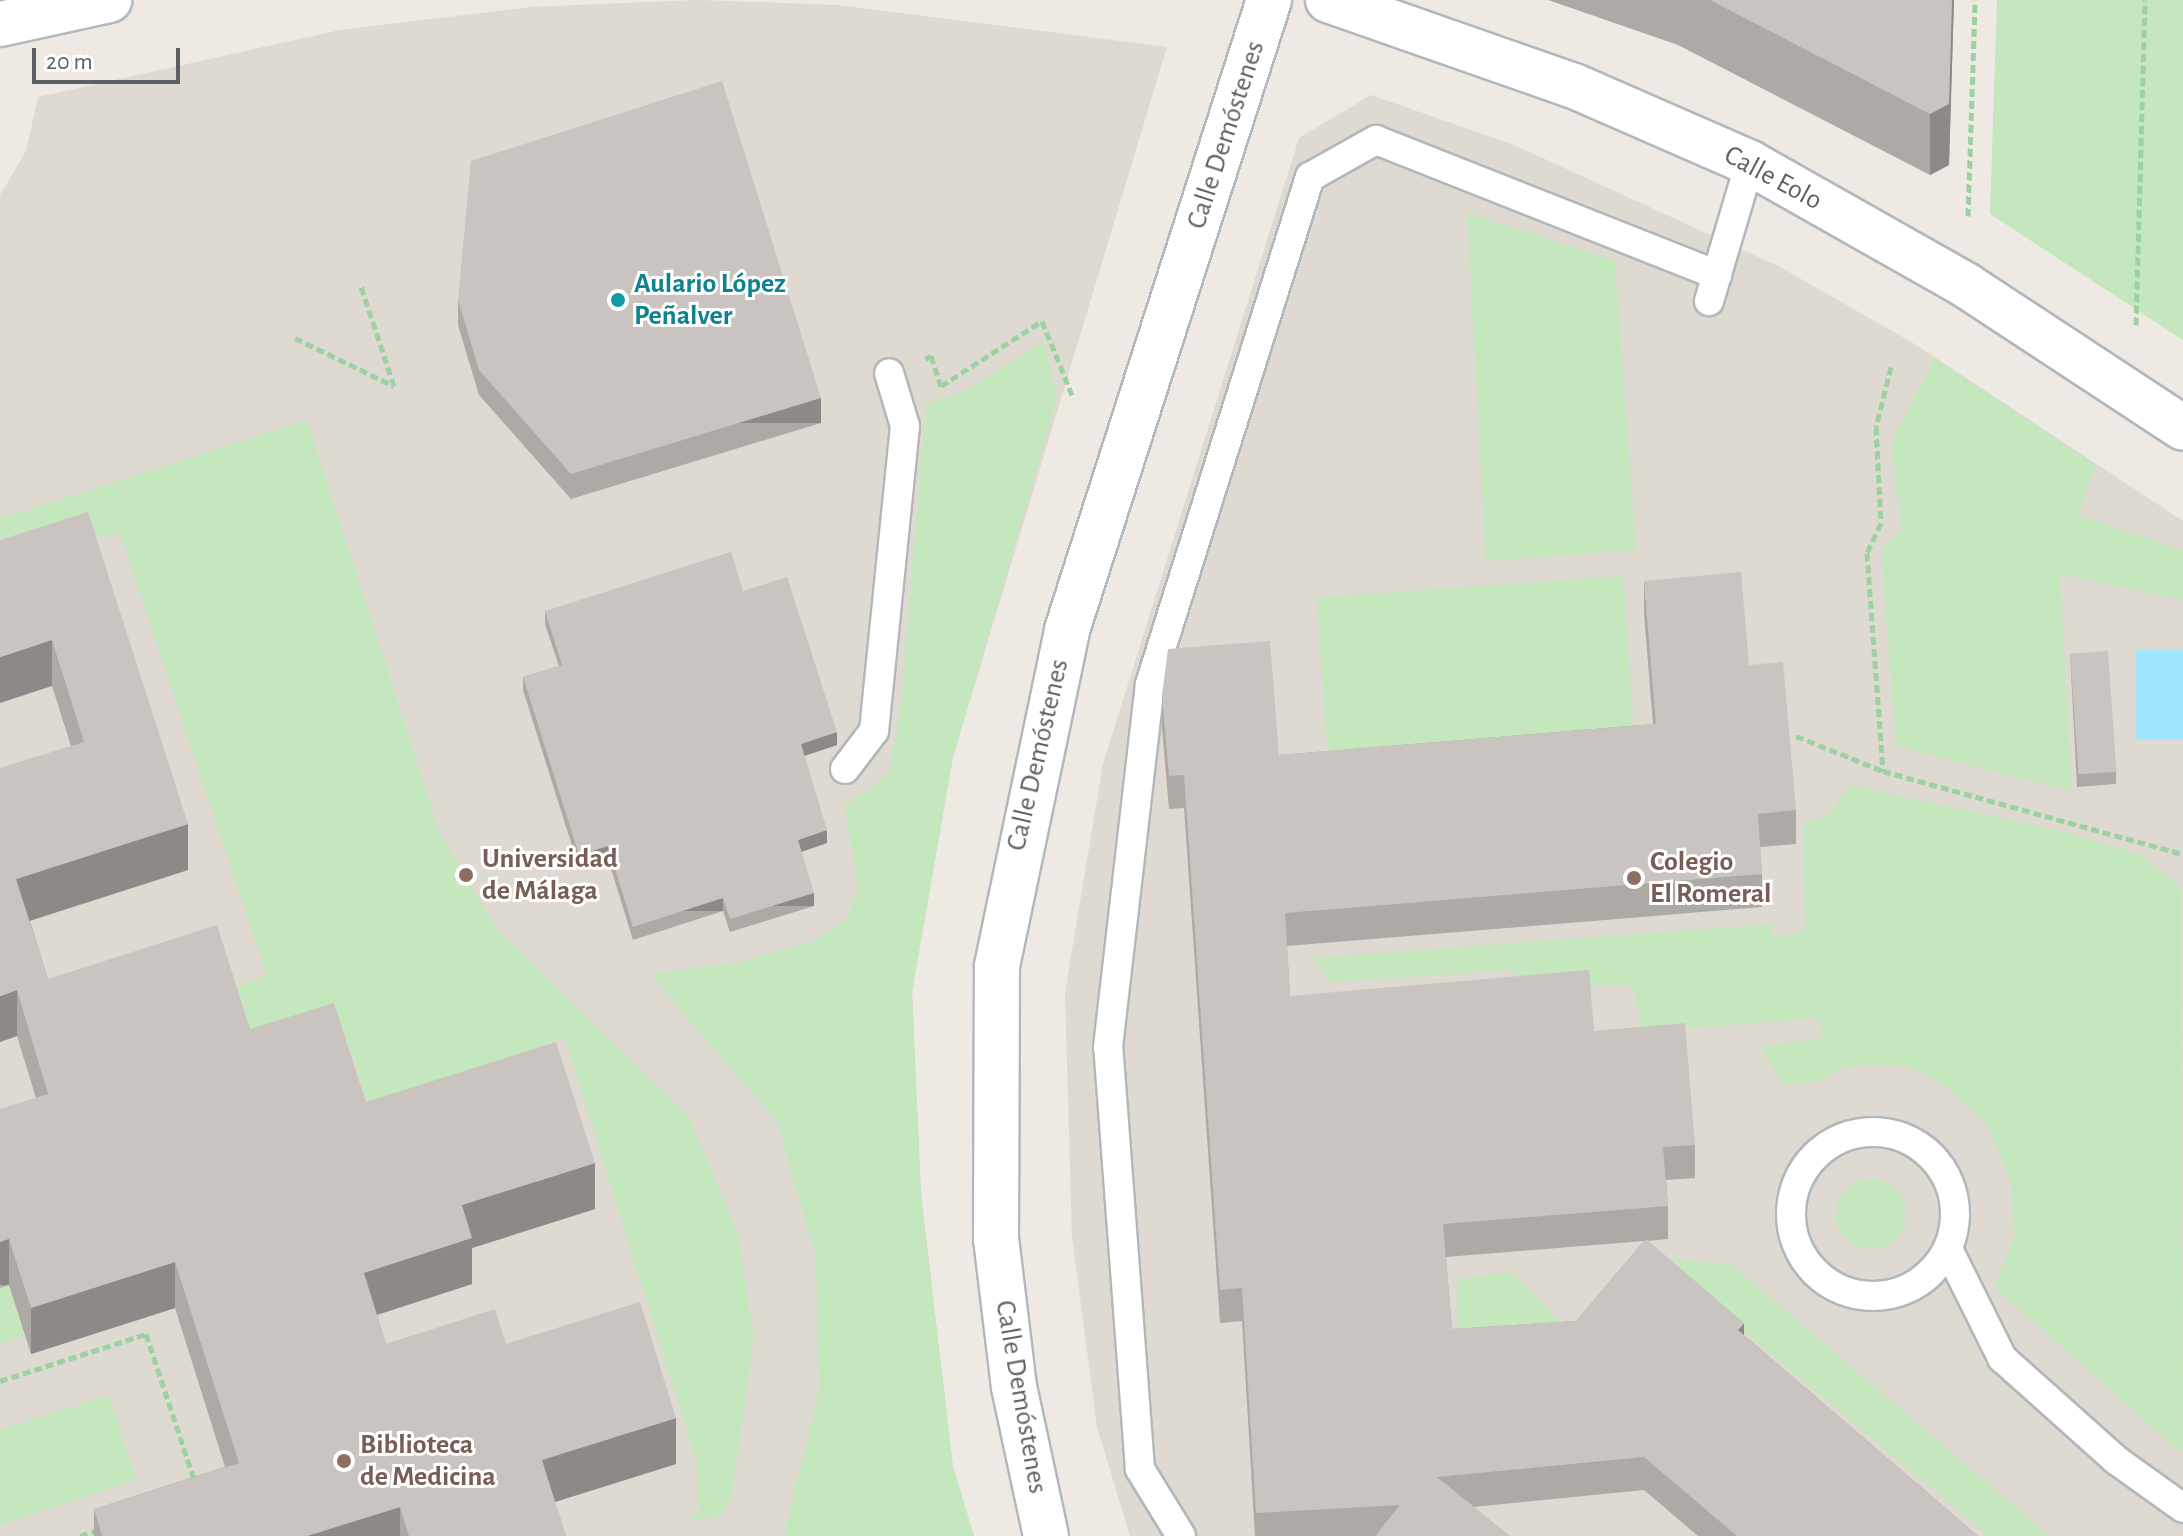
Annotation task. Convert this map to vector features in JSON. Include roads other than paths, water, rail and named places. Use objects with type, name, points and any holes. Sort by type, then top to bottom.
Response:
[{"type":"street","points":[[0,24],[109,0]]},
{"type":"street","name":"Calle Demóstenes","points":[[1046,1536],[1014,1387],[996,1239],[997,966],[1067,630],[1269,0]]},
{"type":"street","name":"Calle Eolo","points":[[1328,0],[1574,86],[1750,163],[1967,286],[2183,428]]},
{"type":"lane","points":[[1181,1536],[1140,1469],[1108,1047],[1150,684],[1310,177],[1376,140],[1713,288],[1750,163]]},
{"type":"lane","points":[[845,769],[874,731],[905,426],[889,373]]},
{"type":"lane","points":[[1948,1249],[1913,1286],[1876,1296],[1839,1289],[1801,1255],[1791,1206],[1797,1180],[1832,1142],[1855,1133],[1907,1139],[1945,1173],[1954,1198],[1948,1249],[2002,1358],[2116,1460],[2183,1508]]},
{"type":"water","points":[[2136,649],[2183,649],[2183,740],[2136,740]]},
{"type":"place","name":"Aulario López Peñalver","points":[[618,300]]},
{"type":"place","name":"Universidad de Málaga","points":[[466,875]]},
{"type":"place","name":"Colegio El Romeral","points":[[1634,878]]},
{"type":"place","name":"Biblioteca de Medicina","points":[[344,1461]]}]
